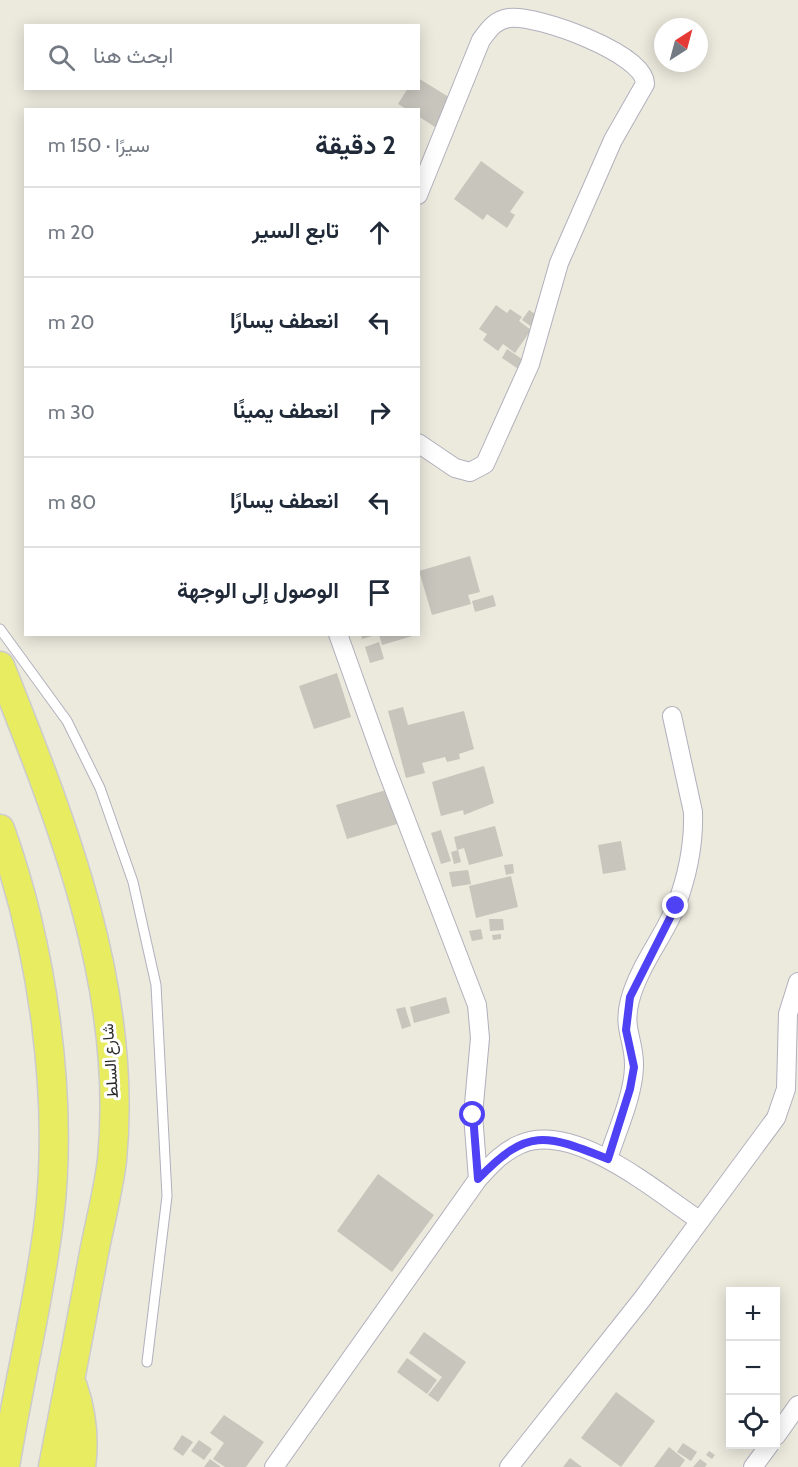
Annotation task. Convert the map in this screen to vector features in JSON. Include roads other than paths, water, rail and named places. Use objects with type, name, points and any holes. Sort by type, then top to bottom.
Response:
[{"type":"main road","name":"شارع السلط","points":[[0,666],[52,796],[77,877],[100,966],[111,1061],[114,1117],[111,1161],[53,1467]]},
{"type":"main road","points":[[0,829],[25,916],[41,993],[52,1122],[49,1220],[5,1466]]},
{"type":"main road","points":[[71,1378],[81,1414],[84,1444],[81,1467]]},
{"type":"street","points":[[420,190],[481,40],[490,27],[500,20],[524,18],[559,27],[626,57],[640,68],[645,77],[645,84],[613,140],[559,264],[530,364],[485,464],[470,472],[455,468],[420,443]]},
{"type":"street","points":[[340,636],[386,768],[477,1005],[480,1038],[473,1115],[478,1179]]},
{"type":"street","points":[[608,1159],[630,1089],[634,1067],[626,1030],[630,997],[676,906],[687,868],[694,828],[693,812],[672,716]]},
{"type":"street","points":[[509,1467],[644,1298],[699,1220],[740,1171],[776,1118],[786,1089],[788,1014],[798,982]]},
{"type":"street","points":[[274,1467],[478,1179],[502,1154],[523,1143],[548,1139],[608,1159],[699,1220]]},
{"type":"street","points":[[780,1430],[798,1405]]},
{"type":"street","points":[[753,1467],[766,1449]]},
{"type":"lane","points":[[0,629],[67,721],[100,788],[133,882],[156,985],[167,1196],[147,1362]]}]
